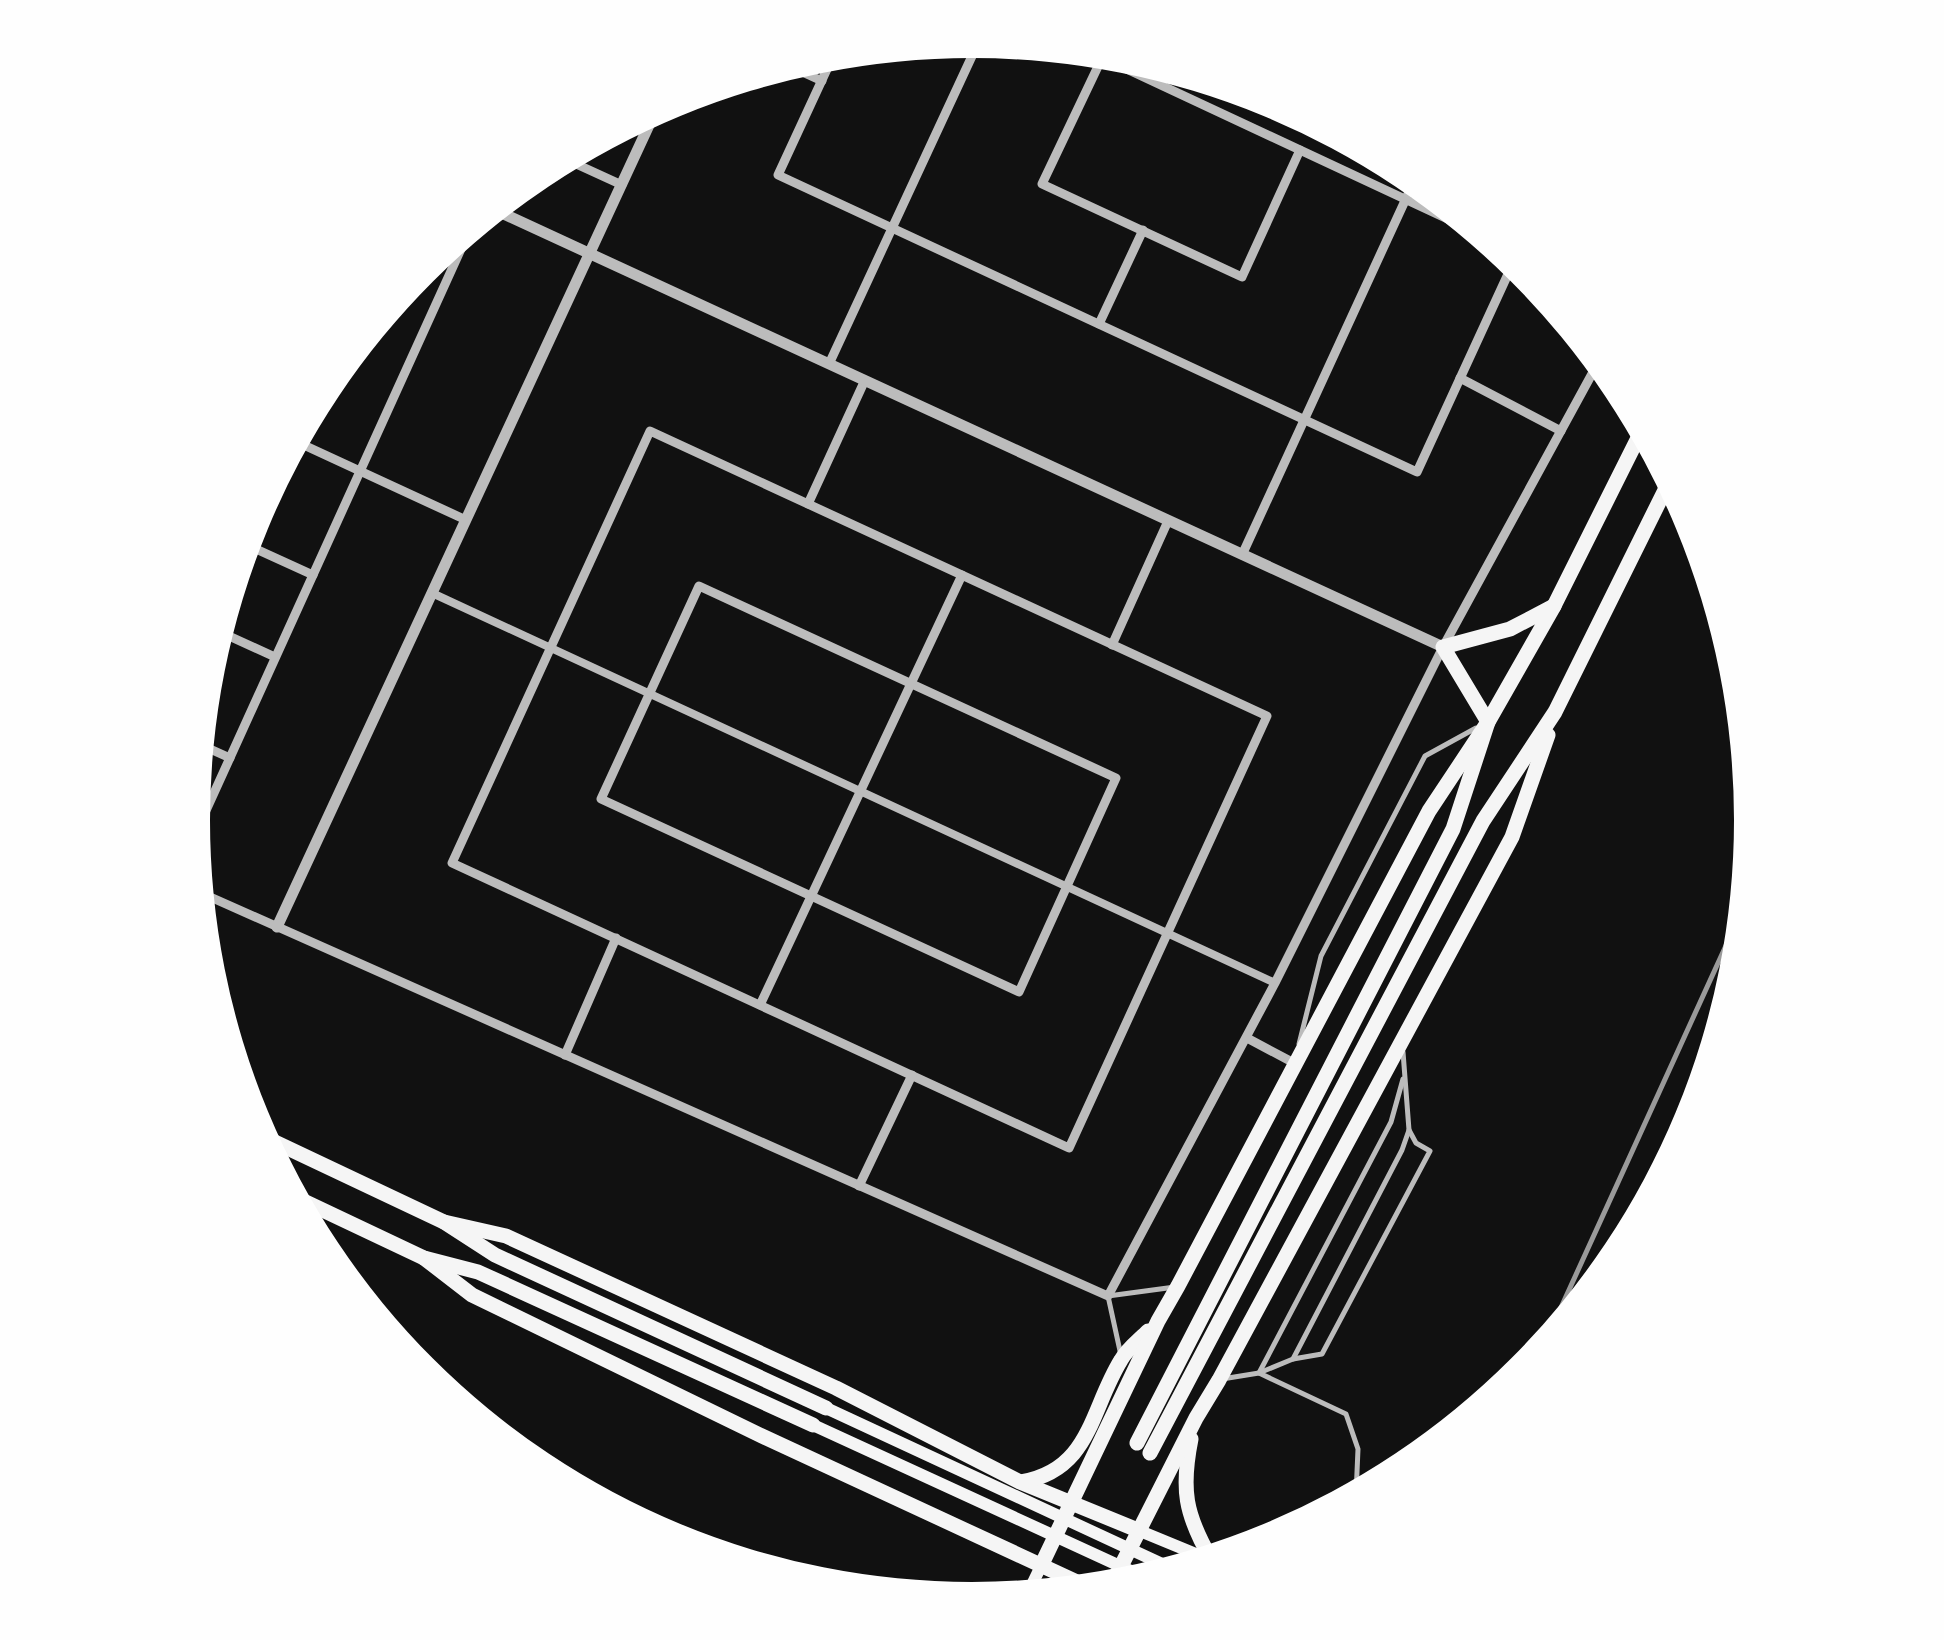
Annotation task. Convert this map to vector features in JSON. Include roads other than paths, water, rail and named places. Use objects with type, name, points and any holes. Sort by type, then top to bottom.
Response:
[{"type":"main road","points":[[1034,1580],[1158,1321],[1429,811],[1488,722],[1554,606],[1635,444]]},
{"type":"main road","points":[[1554,606],[1510,629],[1443,648],[1488,722],[1452,829],[1144,1448],[1483,820],[1555,712],[1662,496]]},
{"type":"main road","points":[[1120,1568],[1196,1418],[1512,837],[1555,712]]},
{"type":"main road","points":[[283,1146],[444,1222],[495,1255],[1154,1560]]},
{"type":"main road","points":[[315,1207],[424,1258],[478,1272],[1123,1568]]},
{"type":"main road","points":[[444,1222],[506,1236],[836,1388],[1020,1482],[1189,1551]]},
{"type":"main road","points":[[424,1258],[472,1295],[1065,1577]]},
{"type":"main road","points":[[1020,1482],[1040,1478],[1065,1464],[1089,1430],[1122,1358],[1158,1321]]},
{"type":"main road","points":[[1196,1418],[1185,1468],[1187,1508],[1203,1546]]},
{"type":"street","points":[[830,364],[971,58]]},
{"type":"street","points":[[1097,68],[1042,184],[1242,277],[1300,150]]},
{"type":"street","points":[[826,71],[778,175],[1417,472],[1507,277]]},
{"type":"street","points":[[809,75],[822,81]]},
{"type":"street","points":[[1143,77],[1432,212]]},
{"type":"street","points":[[277,927],[648,130]]},
{"type":"street","points":[[581,166],[622,185]]},
{"type":"street","points":[[1242,555],[1408,195]]},
{"type":"street","points":[[507,216],[1443,648]]},
{"type":"street","points":[[1099,324],[1143,230]]},
{"type":"street","points":[[210,802],[457,259]]},
{"type":"street","points":[[214,899],[1108,1296],[1247,1038],[1443,648],[1591,375]]},
{"type":"street","points":[[1460,378],[1561,430]]},
{"type":"street","points":[[808,504],[864,380]]},
{"type":"street","points":[[650,431],[962,575],[1267,716],[1069,1148],[452,863],[650,431]]},
{"type":"street","points":[[308,446],[466,520]]},
{"type":"street","points":[[1112,644],[1168,521]]},
{"type":"street","points":[[259,551],[312,575]]},
{"type":"street","points":[[760,1005],[962,575]]},
{"type":"street","points":[[699,586],[911,684],[1116,778],[1018,992],[601,798],[699,586]]},
{"type":"street","points":[[432,592],[1275,983]]},
{"type":"street","points":[[232,637],[275,657]]},
{"type":"street","points":[[213,750],[230,758]]},
{"type":"street","points":[[565,1055],[616,938]]},
{"type":"street","points":[[1247,1038],[1294,1066]]},
{"type":"street","points":[[859,1186],[912,1075]]},
{"type":"lane","points":[[1294,1066],[1321,956],[1426,756],[1488,722]]},
{"type":"lane","points":[[1219,1380],[1259,1374],[1294,1358],[1322,1354],[1430,1151],[1416,1143],[1409,1130],[1402,1040]]},
{"type":"lane","points":[[1259,1374],[1391,1122],[1403,1079]]},
{"type":"lane","points":[[1294,1358],[1409,1130]]},
{"type":"lane","points":[[1122,1358],[1108,1296],[1178,1286]]},
{"type":"lane","points":[[1259,1374],[1346,1414],[1358,1449],[1357,1478]]},
{"type":"railway","points":[[1565,1298],[1723,953]]}]
